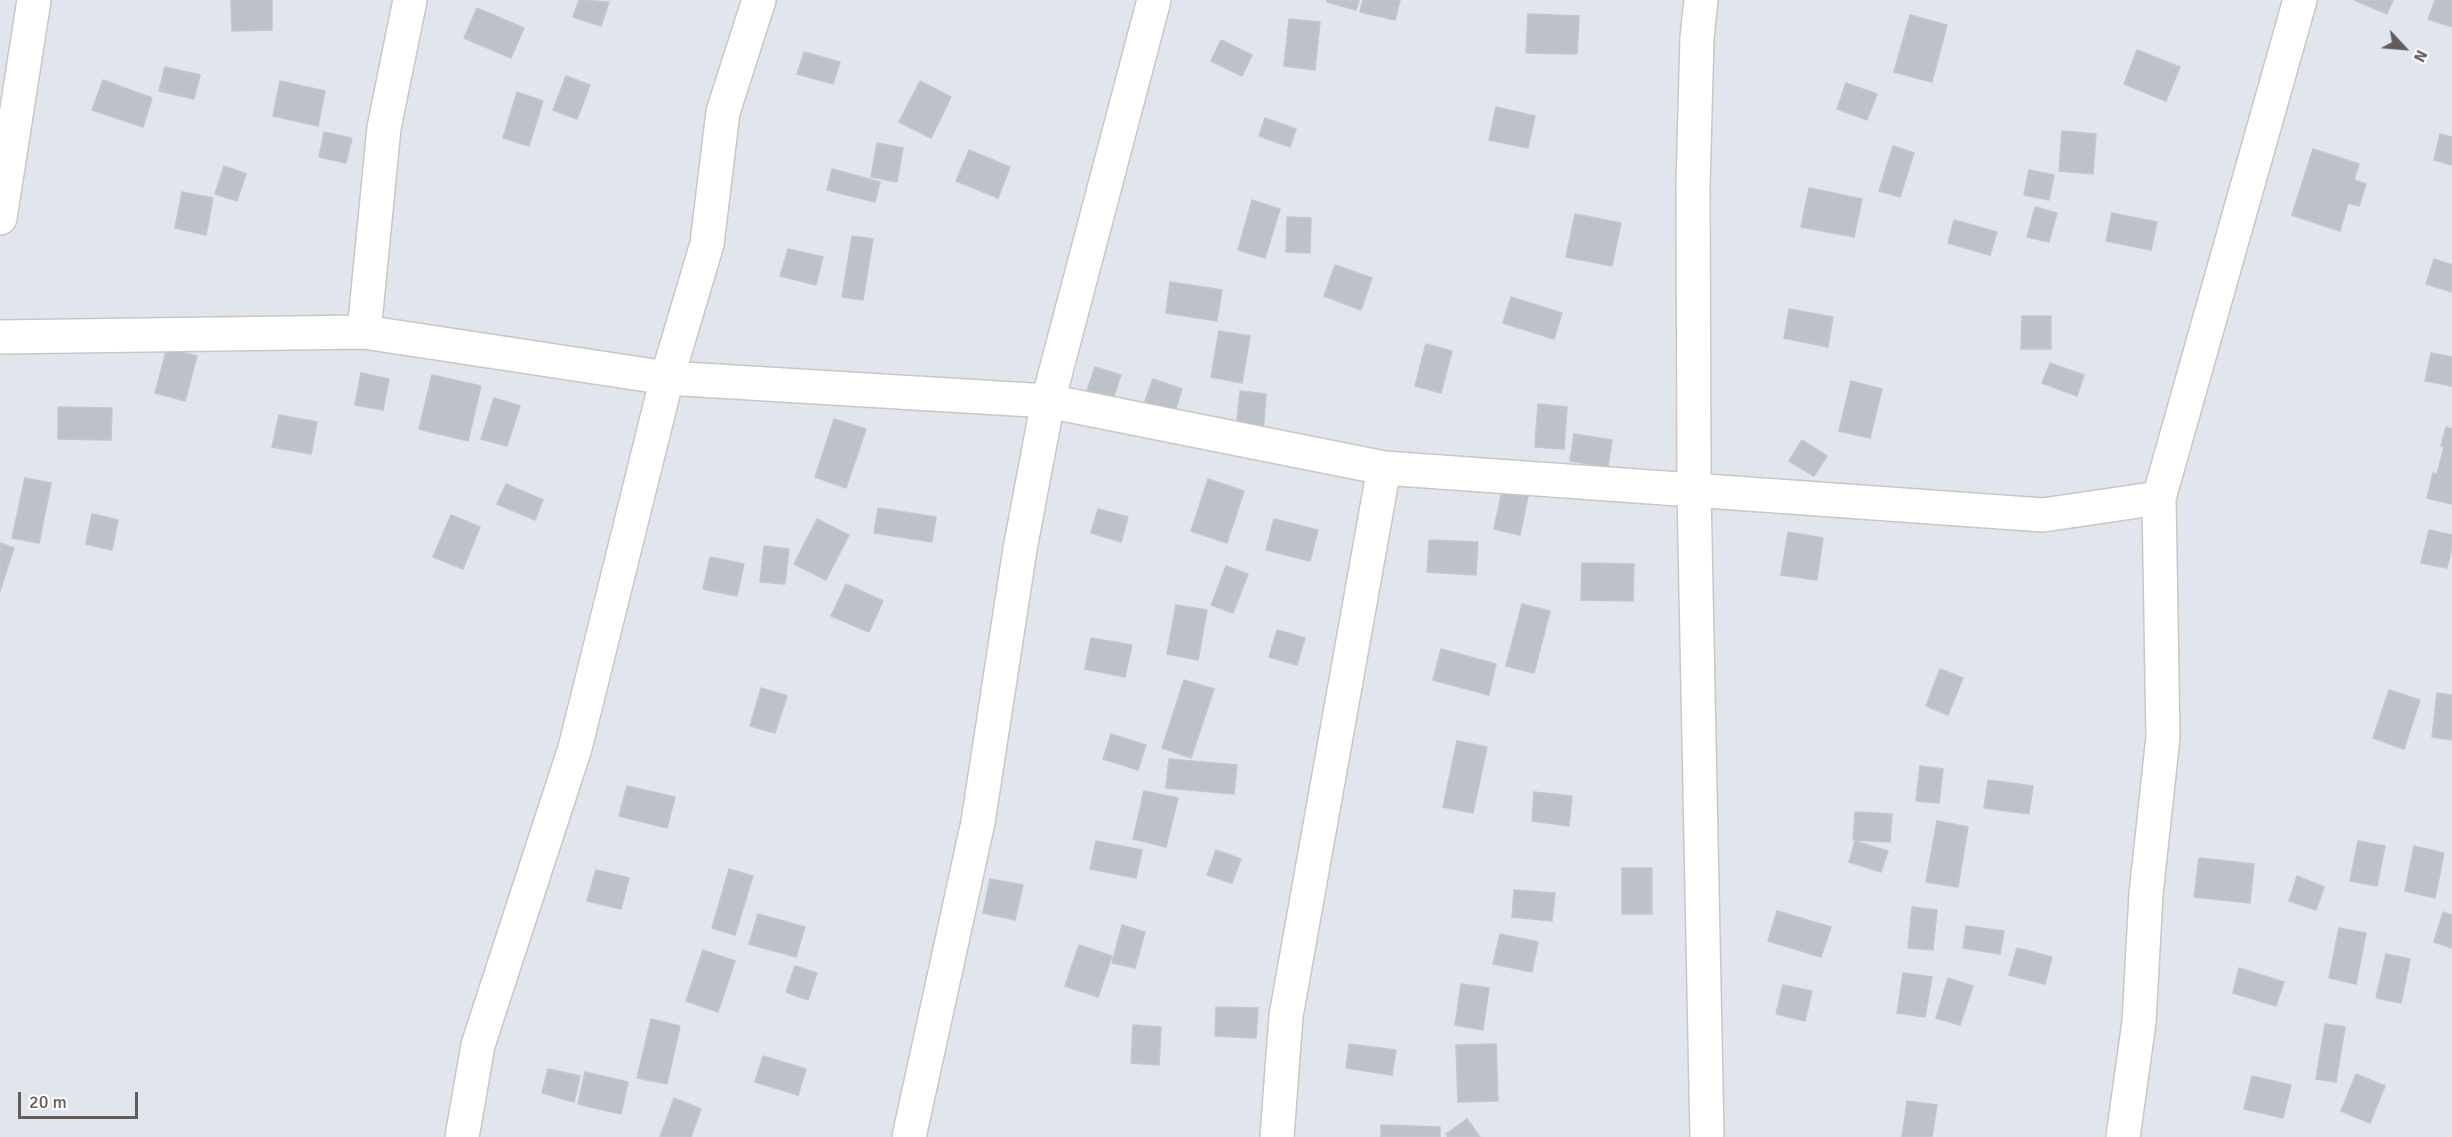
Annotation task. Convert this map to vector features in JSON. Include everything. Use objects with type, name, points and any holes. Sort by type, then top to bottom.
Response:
[{"type":"street","points":[[0,218],[34,0]]},
{"type":"street","points":[[364,332],[384,128],[410,0]]},
{"type":"street","points":[[462,1137],[478,1045],[575,748],[667,378],[707,244],[723,112],[759,0]]},
{"type":"street","points":[[909,1137],[978,822],[1020,549],[1048,401],[1154,0]]},
{"type":"street","points":[[1701,0],[1697,38],[1693,185],[1694,489],[1707,1137]]},
{"type":"street","points":[[2123,1137],[2139,1022],[2146,894],[2163,737],[2159,498],[2300,0]]},
{"type":"street","points":[[0,337],[364,332],[667,378],[1048,401],[1384,468],[2043,515],[2159,498]]},
{"type":"street","points":[[1277,1137],[1287,1016],[1384,468]]},
{"type":"building","points":[[231,0],[272,0],[272,30],[232,31]]},
{"type":"building","points":[[579,0],[609,2],[601,26],[573,17]]},
{"type":"building","points":[[1327,0],[1359,0],[1356,10],[1327,2]]},
{"type":"building","points":[[1363,0],[1400,0],[1395,20],[1360,12]]},
{"type":"building","points":[[2354,0],[2393,0],[2387,14]]},
{"type":"building","points":[[2435,0],[2452,0],[2452,27],[2428,19]]},
{"type":"building","points":[[477,8],[524,28],[511,58],[464,38]]},
{"type":"building","points":[[1528,14],[1579,16],[1577,54],[1526,53]]},
{"type":"building","points":[[1910,15],[1947,25],[1932,82],[1894,72]]},
{"type":"building","points":[[1289,19],[1320,22],[1315,70],[1284,66]]},
{"type":"building","points":[[1221,40],[1252,55],[1242,76],[1211,61]]},
{"type":"building","points":[[2137,50],[2180,67],[2166,101],[2124,84]]},
{"type":"building","points":[[804,52],[840,62],[833,84],[797,74]]},
{"type":"building","points":[[165,67],[200,75],[194,99],[159,91]]},
{"type":"building","points":[[566,76],[590,85],[577,119],[553,110]]},
{"type":"building","points":[[103,80],[152,98],[143,127],[92,110]]},
{"type":"building","points":[[280,81],[325,91],[318,126],[273,116]]},
{"type":"building","points":[[920,81],[951,97],[931,138],[899,122]]},
{"type":"building","points":[[1846,83],[1877,94],[1867,120],[1837,109]]},
{"type":"building","points":[[517,92],[543,101],[529,146],[503,138]]},
{"type":"building","points":[[1496,107],[1535,116],[1528,148],[1489,140]]},
{"type":"building","points":[[1265,118],[1296,129],[1290,147],[1259,136]]},
{"type":"building","points":[[2062,131],[2096,134],[2093,174],[2059,171]]},
{"type":"building","points":[[324,132],[352,138],[346,163],[319,157]]},
{"type":"building","points":[[2440,134],[2452,137],[2452,165],[2434,160]]},
{"type":"building","points":[[877,143],[903,148],[897,182],[871,177]]},
{"type":"building","points":[[1893,146],[1914,153],[1900,197],[1879,191]]},
{"type":"building","points":[[2313,149],[2359,164],[2354,180],[2366,184],[2359,206],[2348,203],[2340,231],[2292,215]]},
{"type":"building","points":[[969,150],[1010,167],[998,198],[956,181]]},
{"type":"building","points":[[224,166],[246,174],[237,201],[215,194]]},
{"type":"building","points":[[832,169],[880,182],[875,202],[827,190]]},
{"type":"building","points":[[2029,170],[2054,175],[2049,200],[2024,195]]},
{"type":"building","points":[[1809,188],[1862,199],[1854,237],[1801,227]]},
{"type":"building","points":[[182,192],[213,198],[206,235],[175,228]]},
{"type":"building","points":[[1252,200],[1280,209],[1265,258],[1238,250]]},
{"type":"building","points":[[2035,207],[2057,213],[2049,242],[2027,237]]},
{"type":"building","points":[[2112,213],[2157,222],[2151,250],[2106,241]]},
{"type":"building","points":[[1575,214],[1621,223],[1612,266],[1566,257]]},
{"type":"building","points":[[1287,217],[1311,218],[1310,253],[1286,252]]},
{"type":"building","points":[[1954,220],[1997,232],[1990,255],[1948,243]]},
{"type":"building","points":[[852,236],[873,239],[863,300],[842,297]]},
{"type":"building","points":[[788,249],[823,257],[816,285],[780,276]]},
{"type":"building","points":[[2434,259],[2452,265],[2452,292],[2426,284]]},
{"type":"building","points":[[1335,265],[1372,278],[1361,310],[1324,296]]},
{"type":"building","points":[[1170,282],[1222,290],[1217,321],[1166,313]]},
{"type":"building","points":[[1511,297],[1562,313],[1554,339],[1503,323]]},
{"type":"building","points":[[1789,309],[1833,317],[1828,347],[1784,338]]},
{"type":"building","points":[[2022,316],[2051,316],[2051,349],[2021,349]]},
{"type":"building","points":[[1219,331],[1250,336],[1242,383],[1211,377]]},
{"type":"building","points":[[1426,344],[1452,351],[1441,393],[1415,386]]},
{"type":"building","points":[[167,348],[197,356],[185,401],[155,393]]},
{"type":"building","points":[[2431,353],[2452,357],[2452,386],[2425,381]]},
{"type":"building","points":[[2050,363],[2084,375],[2077,396],[2042,383]]},
{"type":"building","points":[[1095,367],[1121,375],[1113,399],[1087,390]]},
{"type":"building","points":[[361,373],[389,379],[383,410],[355,405]]},
{"type":"building","points":[[432,375],[481,386],[468,441],[419,429]]},
{"type":"building","points":[[1153,379],[1182,389],[1174,414],[1144,404]]},
{"type":"building","points":[[1851,381],[1882,389],[1870,438],[1839,431]]},
{"type":"building","points":[[1240,391],[1266,394],[1263,433],[1236,430]]},
{"type":"building","points":[[494,398],[520,406],[507,446],[481,439]]},
{"type":"building","points":[[1538,404],[1567,407],[1564,449],[1535,447]]},
{"type":"building","points":[[58,407],[112,408],[111,440],[58,439]]},
{"type":"building","points":[[279,415],[317,422],[311,454],[272,447]]},
{"type":"building","points":[[834,419],[866,429],[846,488],[815,477]]},
{"type":"building","points":[[2446,427],[2452,429],[2452,504],[2427,498],[2433,473],[2437,474]]},
{"type":"building","points":[[1574,434],[1612,440],[1608,467],[1570,461]]},
{"type":"building","points":[[1802,440],[1827,456],[1814,476],[1789,461]]},
{"type":"building","points":[[25,478],[51,483],[39,543],[12,538]]},
{"type":"building","points":[[1208,479],[1244,491],[1227,543],[1191,531]]},
{"type":"building","points":[[1504,481],[1530,487],[1520,535],[1494,529]]},
{"type":"building","points":[[506,484],[543,500],[535,520],[497,504]]},
{"type":"building","points":[[878,508],[936,517],[932,542],[874,533]]},
{"type":"building","points":[[1098,509],[1128,517],[1121,542],[1091,533]]},
{"type":"building","points":[[92,514],[118,520],[112,550],[86,544]]},
{"type":"building","points":[[451,515],[480,527],[463,569],[433,557]]},
{"type":"building","points":[[817,519],[849,535],[826,580],[794,564]]},
{"type":"building","points":[[1274,519],[1318,530],[1310,561],[1266,550]]},
{"type":"building","points":[[2429,530],[2452,535],[2447,568],[2421,563]]},
{"type":"building","points":[[1788,532],[1823,538],[1817,580],[1781,575]]},
{"type":"building","points":[[1429,540],[1478,542],[1476,575],[1427,572]]},
{"type":"building","points":[[0,543],[14,548],[0,591]]},
{"type":"building","points":[[764,546],[789,549],[785,584],[760,582]]},
{"type":"building","points":[[710,557],[744,564],[737,596],[703,589]]},
{"type":"building","points":[[1582,563],[1634,564],[1633,601],[1581,600]]},
{"type":"building","points":[[1226,566],[1248,574],[1233,613],[1211,605]]},
{"type":"building","points":[[846,584],[883,601],[869,632],[831,616]]},
{"type":"building","points":[[1522,604],[1550,611],[1534,673],[1506,666]]},
{"type":"building","points":[[1176,605],[1207,610],[1198,660],[1167,654]]},
{"type":"building","points":[[1277,630],[1305,638],[1297,665],[1269,657]]},
{"type":"building","points":[[1091,638],[1132,645],[1125,677],[1085,669]]},
{"type":"building","points":[[1441,649],[1496,664],[1489,695],[1433,680]]},
{"type":"building","points":[[1940,669],[1963,678],[1948,715],[1926,706]]},
{"type":"building","points":[[1184,680],[1214,689],[1191,758],[1162,748]]},
{"type":"building","points":[[761,688],[787,696],[775,733],[750,726]]},
{"type":"building","points":[[2389,690],[2420,700],[2404,749],[2373,738]]},
{"type":"building","points":[[2437,693],[2452,695],[2452,740],[2432,737]]},
{"type":"building","points":[[1111,734],[1146,745],[1138,770],[1103,759]]},
{"type":"building","points":[[1457,741],[1487,747],[1473,813],[1443,807]]},
{"type":"building","points":[[1169,759],[1237,765],[1234,794],[1166,788]]},
{"type":"building","points":[[1920,766],[1943,769],[1939,803],[1916,801]]},
{"type":"building","points":[[1988,780],[2033,786],[2029,814],[1984,808]]},
{"type":"building","points":[[627,786],[675,797],[667,828],[619,816]]},
{"type":"building","points":[[1144,791],[1178,798],[1166,847],[1133,839]]},
{"type":"building","points":[[1534,792],[1572,796],[1569,826],[1532,821]]},
{"type":"building","points":[[1855,812],[1892,814],[1890,842],[1853,840]]},
{"type":"building","points":[[1937,821],[1968,827],[1958,887],[1926,882]]},
{"type":"building","points":[[1096,841],[1142,850],[1136,878],[1090,869]]},
{"type":"building","points":[[1855,841],[1888,851],[1881,872],[1849,862]]},
{"type":"building","points":[[2358,841],[2385,846],[2377,886],[2350,881]]},
{"type":"building","points":[[2414,846],[2444,853],[2435,898],[2405,891]]},
{"type":"building","points":[[1216,850],[1241,859],[1232,883],[1207,875]]},
{"type":"building","points":[[2199,858],[2254,864],[2250,903],[2194,897]]},
{"type":"building","points":[[1622,868],[1652,868],[1652,914],[1622,914]]},
{"type":"building","points":[[729,869],[753,876],[735,935],[712,928]]},
{"type":"building","points":[[596,870],[629,878],[621,909],[587,901]]},
{"type":"building","points":[[2297,876],[2324,887],[2316,910],[2289,901]]},
{"type":"building","points":[[990,879],[1023,885],[1015,920],[983,913]]},
{"type":"building","points":[[1514,890],[1555,893],[1552,921],[1512,917]]},
{"type":"building","points":[[1912,907],[1937,910],[1933,950],[1908,948]]},
{"type":"building","points":[[1777,911],[1831,927],[1821,957],[1768,941]]},
{"type":"building","points":[[2443,912],[2452,915],[2452,948],[2434,942]]},
{"type":"building","points":[[758,914],[805,927],[796,957],[749,944]]},
{"type":"building","points":[[1122,925],[1145,932],[1135,968],[1112,963]]},
{"type":"building","points":[[1966,926],[2004,931],[2000,954],[1963,948]]},
{"type":"building","points":[[2339,928],[2366,933],[2356,984],[2329,978]]},
{"type":"building","points":[[1500,934],[1538,942],[1532,972],[1493,964]]},
{"type":"building","points":[[1079,945],[1112,956],[1098,997],[1065,986]]},
{"type":"building","points":[[2017,948],[2052,957],[2045,984],[2009,975]]},
{"type":"building","points":[[703,950],[735,961],[718,1012],[686,1001]]},
{"type":"building","points":[[2386,954],[2410,959],[2401,1003],[2376,998]]},
{"type":"building","points":[[795,966],[817,973],[808,1000],[786,992]]},
{"type":"building","points":[[2239,968],[2284,982],[2276,1006],[2233,993]]},
{"type":"building","points":[[1903,973],[1932,977],[1925,1017],[1897,1013]]},
{"type":"building","points":[[1948,978],[1973,986],[1960,1025],[1936,1018]]},
{"type":"building","points":[[1461,984],[1489,988],[1483,1030],[1455,1025]]},
{"type":"building","points":[[1783,985],[1812,991],[1805,1021],[1776,1014]]},
{"type":"building","points":[[1216,1007],[1258,1008],[1256,1038],[1215,1036]]},
{"type":"building","points":[[651,1019],[680,1026],[667,1084],[637,1078]]},
{"type":"building","points":[[2325,1024],[2345,1027],[2336,1082],[2316,1079]]},
{"type":"building","points":[[1133,1025],[1161,1027],[1159,1065],[1131,1063]]},
{"type":"building","points":[[1349,1044],[1396,1050],[1392,1075],[1346,1068]]},
{"type":"building","points":[[1496,1044],[1498,1101],[1458,1102],[1456,1045]]},
{"type":"building","points":[[763,1056],[806,1069],[798,1095],[755,1082]]},
{"type":"building","points":[[548,1069],[580,1076],[574,1102],[542,1093]]},
{"type":"building","points":[[585,1072],[628,1082],[621,1114],[578,1104]]},
{"type":"building","points":[[2356,1074],[2385,1086],[2370,1123],[2341,1111]]},
{"type":"building","points":[[2252,1076],[2291,1085],[2283,1118],[2244,1109]]},
{"type":"building","points":[[674,1098],[701,1109],[691,1137],[660,1137]]},
{"type":"building","points":[[1907,1101],[1937,1105],[1932,1137],[1902,1137]]},
{"type":"building","points":[[1467,1119],[1480,1137],[1448,1137],[1446,1134]]},
{"type":"building","points":[[1381,1125],[1440,1127],[1440,1137],[1381,1137]]}]
